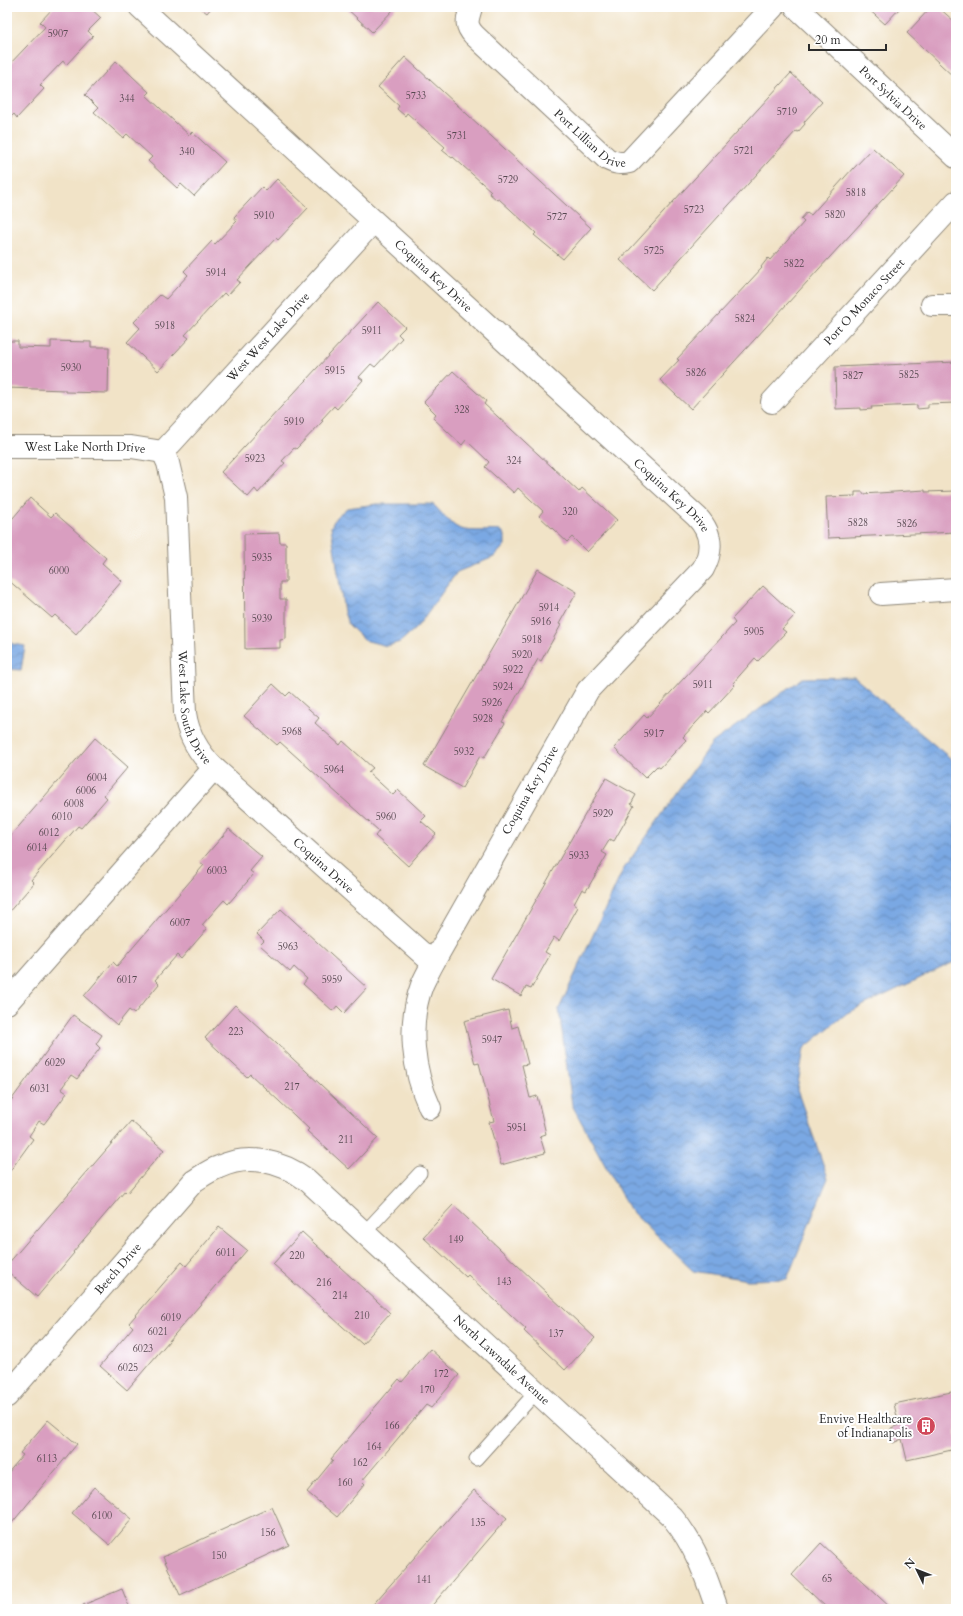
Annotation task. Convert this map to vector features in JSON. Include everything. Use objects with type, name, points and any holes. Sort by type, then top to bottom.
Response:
[{"type":"street","name":"Coquina Key Drive","points":[[140,7],[373,222],[697,517],[707,532],[710,545],[709,558],[703,569],[588,690],[433,963],[422,986],[415,1010],[414,1022],[415,1060],[421,1085],[430,1108]]},
{"type":"street","name":"Port Lillian Drive","points":[[471,7],[467,17],[468,27],[474,35],[607,159],[614,163],[622,164],[628,162],[773,7]]},
{"type":"street","name":"Port Sylvia Drive","points":[[796,7],[956,157]]},
{"type":"street","name":"Port O Monaco Street","points":[[772,402],[956,202]]},
{"type":"street","name":"West West Lake Drive","points":[[163,452],[373,222]]},
{"type":"street","points":[[932,305],[956,304]]},
{"type":"street","name":"West Lake North Drive","points":[[7,447],[131,447],[163,452]]},
{"type":"street","name":"West Lake South Drive","points":[[7,1003],[214,768],[199,752],[192,739],[186,720],[176,497],[168,463],[163,452]]},
{"type":"street","points":[[881,594],[956,589]]},
{"type":"street","name":"Coquina Drive","points":[[214,768],[433,963]]},
{"type":"street","name":"North Lawndale Avenue","points":[[242,1161],[266,1161],[294,1171],[307,1180],[660,1505],[677,1523],[692,1544],[717,1609]]},
{"type":"street","name":"Beech Drive","points":[[7,1396],[194,1181],[218,1167],[242,1161]]},
{"type":"lane","points":[[364,1233],[420,1173]]},
{"type":"lane","points":[[476,1459],[536,1391]]},
{"type":"water","points":[[377,504],[433,504],[449,521],[459,528],[471,531],[502,531],[505,535],[505,545],[494,557],[457,572],[417,627],[400,642],[387,646],[364,640],[348,624],[344,612],[331,527],[336,517],[347,508]]},
{"type":"water","points":[[7,641],[13,644],[25,646],[21,670],[7,669]]},
{"type":"water","points":[[854,677],[956,763],[956,961],[847,1013],[804,1048],[797,1090],[828,1178],[787,1279],[748,1280],[693,1271],[629,1209],[572,1105],[559,1009],[623,870],[712,743],[803,678]]},
{"type":"building","points":[[54,7],[89,7],[101,18],[88,31],[93,36],[66,65],[63,61],[40,85],[44,89],[17,118],[14,114],[7,121],[7,67],[45,27],[40,22]]},
{"type":"building","points":[[199,7],[212,7],[207,13]]},
{"type":"building","points":[[345,7],[396,7],[372,32]]},
{"type":"building","points":[[866,7],[901,7],[885,24]]},
{"type":"building","points":[[931,7],[938,7],[955,22],[956,21],[956,79],[907,33]]},
{"type":"building","points":[[405,57],[591,228],[563,259],[534,235],[536,233],[499,199],[497,200],[489,193],[491,191],[453,157],[452,158],[442,150],[445,147],[407,113],[405,116],[397,109],[399,106],[378,87]]},
{"type":"building","points":[[116,61],[149,92],[146,95],[189,135],[192,132],[225,162],[194,196],[181,184],[177,188],[148,161],[152,157],[127,134],[123,138],[94,112],[98,108],[85,95]]},
{"type":"building","points":[[791,73],[822,102],[804,122],[805,124],[798,132],[796,131],[652,290],[620,260]]},
{"type":"building","points":[[873,148],[904,176],[691,409],[660,380],[679,360],[677,359],[762,268],[761,267],[768,258],[770,260],[804,222],[801,219],[807,212],[811,215]]},
{"type":"building","points":[[277,179],[308,208],[278,240],[276,238],[237,280],[240,282],[227,296],[224,293],[185,335],[189,338],[158,371],[127,342],[140,328],[134,322],[160,295],[166,299],[188,275],[184,271],[212,241],[215,244],[237,221],[234,217],[262,187],[266,191]]},
{"type":"building","points":[[378,302],[405,327],[398,334],[402,338],[375,367],[371,364],[359,377],[363,380],[337,409],[334,406],[321,420],[323,421],[296,449],[294,448],[282,461],[285,463],[258,493],[255,489],[248,497],[221,472]]},
{"type":"building","points":[[7,341],[18,341],[18,347],[51,348],[51,341],[91,342],[91,347],[109,347],[108,393],[7,388]]},
{"type":"building","points":[[956,362],[956,403],[928,404],[928,408],[917,409],[917,405],[871,407],[872,409],[861,410],[861,408],[836,409],[835,367]]},
{"type":"building","points":[[453,371],[486,401],[484,404],[579,492],[582,488],[617,520],[587,552],[572,537],[567,542],[539,516],[543,511],[518,488],[514,493],[485,467],[489,462],[466,440],[462,445],[433,418],[436,414],[424,402]]},
{"type":"building","points":[[925,490],[925,492],[956,491],[956,532],[828,538],[826,497],[855,496],[855,492],[863,492],[863,494]]},
{"type":"building","points":[[30,498],[51,517],[55,513],[106,558],[102,563],[122,581],[76,634],[55,615],[52,618],[7,579],[7,525]]},
{"type":"building","points":[[279,533],[280,543],[286,543],[286,582],[280,582],[280,599],[286,599],[286,639],[280,640],[280,648],[245,649],[244,534]]},
{"type":"building","points":[[538,569],[577,592],[541,661],[538,659],[502,722],[505,723],[484,758],[480,756],[462,788],[424,766]]},
{"type":"building","points":[[763,586],[795,615],[782,629],[786,632],[758,661],[755,658],[733,683],[735,685],[709,713],[707,711],[683,737],[686,740],[660,768],[657,766],[645,778],[614,748],[644,715],[647,718],[735,623],[732,619]]},
{"type":"building","points":[[273,684],[286,696],[290,692],[319,718],[315,723],[340,745],[343,741],[373,768],[368,772],[393,795],[398,790],[426,816],[421,821],[436,834],[408,866],[375,836],[379,831],[280,742],[277,745],[244,716]]},
{"type":"building","points":[[95,738],[128,767],[104,795],[107,798],[81,828],[78,826],[31,880],[34,883],[7,914],[7,840]]},
{"type":"building","points":[[606,778],[636,795],[631,804],[634,806],[614,841],[610,839],[602,852],[607,855],[586,891],[582,889],[574,904],[578,907],[559,941],[554,937],[545,952],[550,955],[531,989],[526,987],[521,996],[491,979]]},
{"type":"building","points":[[229,829],[262,857],[250,871],[254,874],[228,904],[224,900],[202,925],[207,929],[181,959],[177,955],[155,980],[159,984],[134,1014],[129,1010],[117,1025],[84,996],[113,962],[117,966],[204,865],[200,862]]},
{"type":"building","points":[[281,909],[367,988],[344,1013],[337,1006],[333,1011],[303,984],[307,979],[294,967],[290,972],[260,945],[264,941],[257,934]]},
{"type":"building","points":[[235,1005],[378,1138],[349,1169],[307,1131],[309,1129],[250,1074],[247,1077],[205,1038]]},
{"type":"building","points":[[508,1010],[512,1028],[518,1026],[528,1064],[522,1065],[530,1098],[537,1096],[546,1134],[540,1136],[545,1153],[501,1165],[489,1122],[494,1121],[479,1063],[475,1064],[464,1021]]},
{"type":"building","points":[[73,1015],[102,1035],[96,1044],[100,1048],[77,1079],[71,1075],[61,1089],[67,1093],[44,1124],[39,1121],[29,1136],[33,1139],[10,1171],[7,1168],[7,1106]]},
{"type":"building","points":[[131,1121],[164,1150],[127,1193],[125,1191],[37,1297],[7,1271],[7,1265]]},
{"type":"building","points":[[453,1205],[595,1338],[565,1370],[524,1331],[526,1329],[468,1275],[466,1277],[423,1237]]},
{"type":"building","points":[[219,1227],[247,1250],[127,1390],[100,1366],[133,1327],[129,1323],[182,1262],[186,1266]]},
{"type":"building","points":[[302,1232],[390,1313],[362,1344],[273,1264]]},
{"type":"building","points":[[430,1349],[459,1375],[431,1408],[426,1405],[362,1481],[365,1484],[337,1517],[307,1492],[333,1460],[331,1459],[399,1379],[402,1382]]},
{"type":"building","name":"Envive Healthcare of Indianapolis","points":[[956,1391],[956,1449],[907,1460],[902,1439],[893,1443],[891,1428],[899,1425],[894,1404]]},
{"type":"building","points":[[48,1420],[77,1444],[7,1529],[7,1474],[23,1455],[20,1453]]},
{"type":"building","points":[[94,1487],[132,1519],[110,1545],[72,1513]]},
{"type":"building","points":[[474,1490],[507,1518],[429,1609],[369,1609]]},
{"type":"building","points":[[272,1507],[289,1545],[180,1595],[163,1557]]},
{"type":"building","points":[[821,1543],[892,1609],[828,1609],[792,1575]]},
{"type":"building","points":[[122,1589],[130,1609],[84,1609],[83,1605]]},
{"type":"place","name":"Envive Healthcare of Indianapolis","points":[[926,1426]]}]
